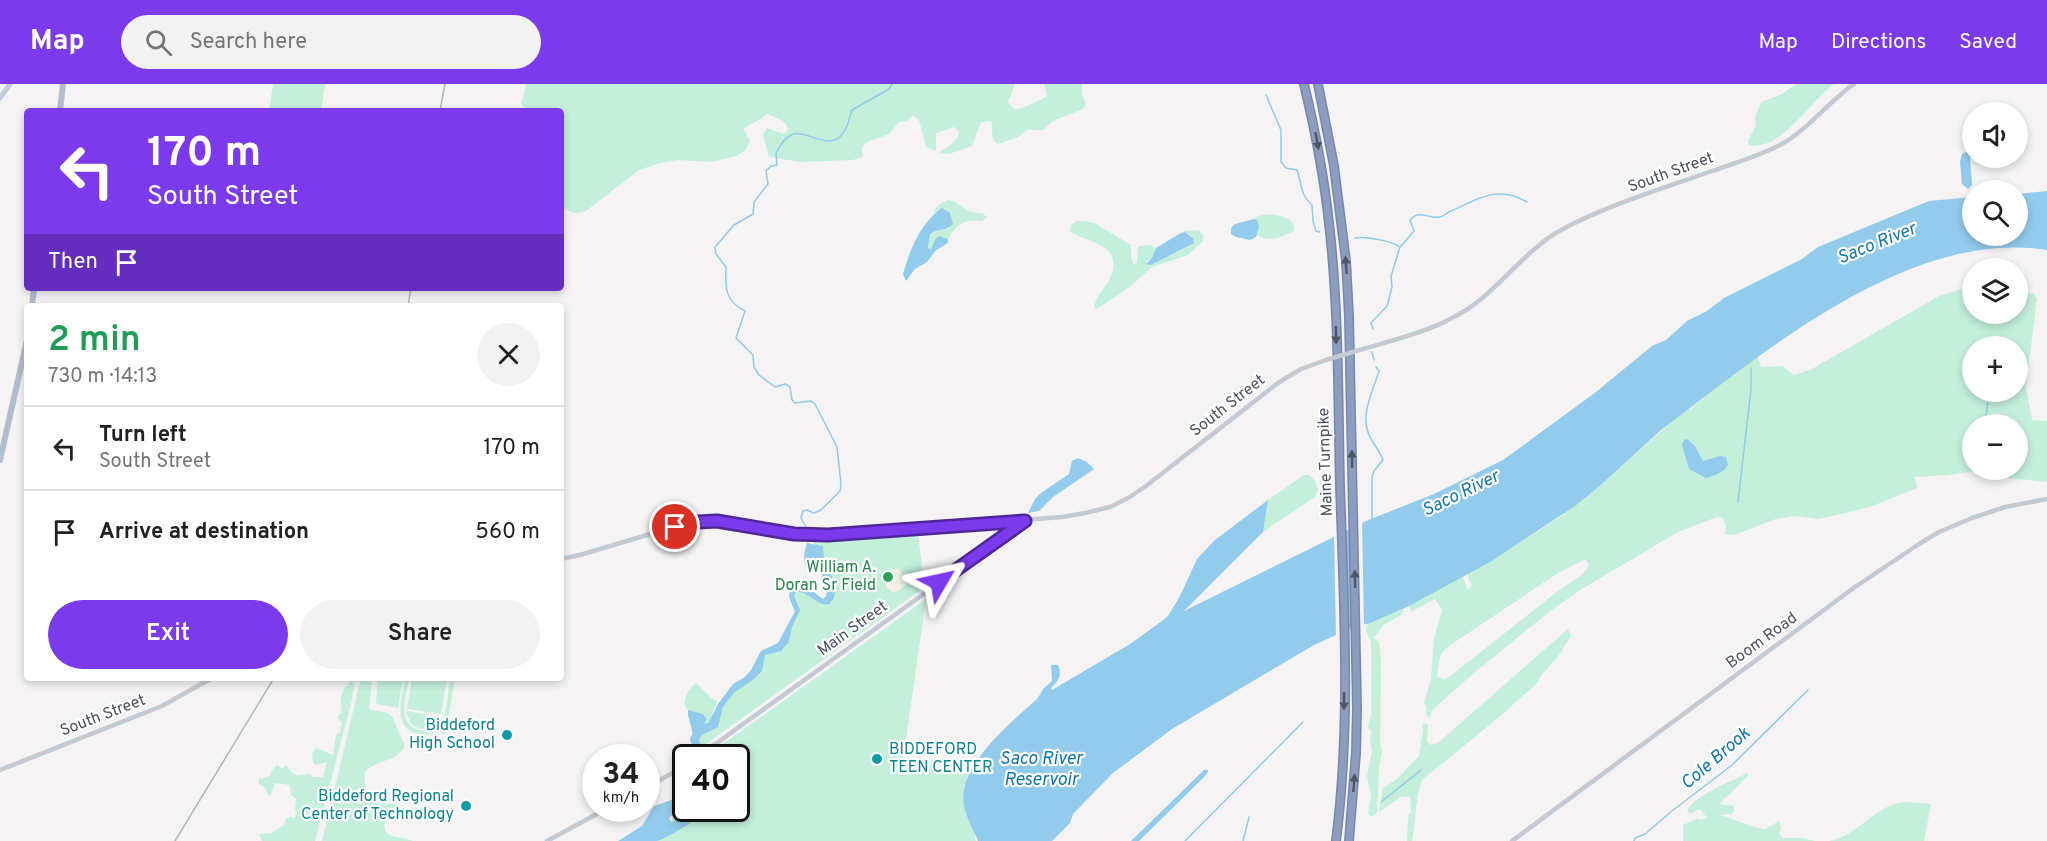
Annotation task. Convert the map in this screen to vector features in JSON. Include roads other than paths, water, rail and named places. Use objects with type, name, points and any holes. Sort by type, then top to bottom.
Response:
[{"type":"highway","name":"Maine Turnpike","points":[[1305,84],[1323,174],[1334,271],[1344,643],[1341,791],[1336,841]]},
{"type":"highway","name":"Maine Turnpike","points":[[1318,84],[1334,166],[1346,261],[1356,638],[1356,753],[1348,841]]},
{"type":"main road","points":[[0,98],[9,84]]},
{"type":"main road","points":[[60,108],[63,84]]},
{"type":"main road","points":[[0,460],[24,353]]},
{"type":"street","name":"South Street","points":[[564,558],[703,521],[726,522],[799,534],[828,535],[1025,521],[1084,514],[1124,500],[1146,486],[1278,383],[1301,369],[1422,332],[1456,317],[1478,302],[1552,236],[1639,197],[1782,144],[1854,84]]},
{"type":"street","name":"Boom Road","points":[[1512,841],[1855,587],[1913,548],[1939,532],[1972,518],[2005,507],[2047,499]]},
{"type":"street","name":"Main Street","points":[[715,744],[1025,521]]},
{"type":"street","name":"South Street","points":[[0,770],[162,706],[207,681]]},
{"type":"street","points":[[548,841],[583,822]]},
{"type":"water","points":[[1962,154],[1962,168],[1971,168],[1972,180],[1962,180],[1962,184],[1960,162]]},
{"type":"water","name":"Saco River Reservoir","points":[[2047,191],[2047,250],[1995,248],[1943,258],[1891,277],[1840,303],[1791,334],[1661,430],[1575,506],[1492,561],[1409,606],[1314,645],[1172,729],[1113,773],[1073,814],[1070,823],[1052,841],[978,841],[964,806],[964,791],[969,776],[988,746],[1038,698],[1043,689],[1052,681],[1051,665],[1058,665],[1060,672],[1052,690],[1130,644],[1162,621],[1168,616],[1180,596],[1197,559],[1215,540],[1268,500],[1263,532],[1184,611],[1366,521],[1434,494],[1503,460],[1596,392],[1652,346],[1666,340],[1687,321],[1707,311],[1724,298],[1802,259],[1818,247],[1929,201],[1962,198],[1962,246],[2028,246],[2028,193]]},
{"type":"water","points":[[942,208],[950,213],[953,224],[930,234],[928,248],[931,249],[936,238],[940,236],[948,239],[948,243],[936,250],[927,262],[915,269],[906,281],[903,274],[917,238],[928,221]]},
{"type":"water","points":[[1257,220],[1259,227],[1256,237],[1250,240],[1231,234],[1231,228],[1235,224]]},
{"type":"water","points":[[1185,232],[1193,238],[1194,243],[1151,265],[1146,264],[1152,258],[1156,248]]},
{"type":"water","points":[[1687,439],[1695,446],[1703,461],[1720,456],[1726,457],[1728,465],[1716,475],[1706,478],[1689,469],[1682,445]]},
{"type":"water","points":[[1078,458],[1087,462],[1094,469],[1053,497],[1039,511],[1028,513],[1035,499],[1069,474],[1072,461]]},
{"type":"water","points":[[807,543],[823,546],[825,572],[812,571],[806,565],[804,556]]},
{"type":"water","points":[[797,584],[823,599],[830,593],[831,586],[833,597],[830,604],[821,603],[801,592],[796,592],[794,596],[800,610],[792,627],[789,642],[781,651],[765,655],[762,671],[735,692],[723,707],[718,727],[694,739],[688,710],[703,714],[707,719],[704,724],[708,723],[718,704],[733,684],[745,677],[751,670],[761,651],[778,643],[795,611],[789,593]]},
{"type":"water","points":[[1204,770],[1208,772],[1204,777],[1139,841],[1131,841]]},
{"type":"water","points":[[672,800],[672,815],[669,818],[671,823],[691,822],[657,841],[618,841],[642,826],[644,822],[660,822],[660,804]]},
{"type":"waterway","points":[[807,529],[801,518],[803,511],[814,513],[821,510],[840,491],[837,447],[815,404],[811,401],[795,403],[792,400],[790,387],[785,384],[775,387],[759,375],[754,367],[753,355],[736,338],[745,311],[733,303],[730,298],[726,288],[726,267],[716,254],[715,247],[734,225],[753,214],[754,202],[768,184],[766,171],[771,166],[777,165],[776,153],[787,138],[797,134],[827,141],[834,140],[841,136],[846,128],[852,110],[889,89],[892,84]]},
{"type":"waterway","points":[[1266,95],[1281,130],[1281,162],[1286,168],[1297,170],[1303,193],[1312,205],[1316,231],[1320,232]]},
{"type":"waterway","points":[[1400,247],[1414,231],[1410,220],[1417,215],[1440,217],[1478,199],[1496,194],[1506,194],[1527,202]]},
{"type":"waterway","points":[[1355,238],[1378,240],[1400,247],[1391,276],[1392,287],[1387,306],[1371,323],[1373,329]]},
{"type":"waterway","points":[[1372,352],[1374,360]]},
{"type":"waterway","points":[[1372,519],[1372,477],[1383,460],[1369,435],[1366,419],[1368,403],[1379,371],[1376,367]]},
{"type":"waterway","points":[[1738,502],[1751,389],[1751,368]]},
{"type":"waterway","points":[[1986,414],[1988,402]]},
{"type":"waterway","points":[[818,566],[829,580],[830,597]]},
{"type":"waterway","name":"Cole Brook","points":[[1634,841],[1732,765],[1808,690]]},
{"type":"waterway","points":[[1185,841],[1303,722]]},
{"type":"waterway","points":[[696,744],[694,739],[700,731]]},
{"type":"waterway","points":[[1381,802],[1421,770]]},
{"type":"waterway","points":[[1243,841],[1249,817]]},
{"type":"railway","points":[[441,108],[445,84]]},
{"type":"railway","points":[[408,303],[410,291]]},
{"type":"railway","points":[[175,841],[272,681]]},
{"type":"place","name":"William A. Doran Sr Field","points":[[888,577]]},
{"type":"place","name":"Biddeford High School","points":[[507,735]]},
{"type":"place","name":"BIDDEFORD TEEN CENTER","points":[[877,759]]},
{"type":"place","name":"Biddeford Regional Center of Technology","points":[[466,806]]},
{"type":"water label","name":"Saco River","points":[[1877,244]]},
{"type":"water label","name":"Saco River","points":[[1461,494]]}]
